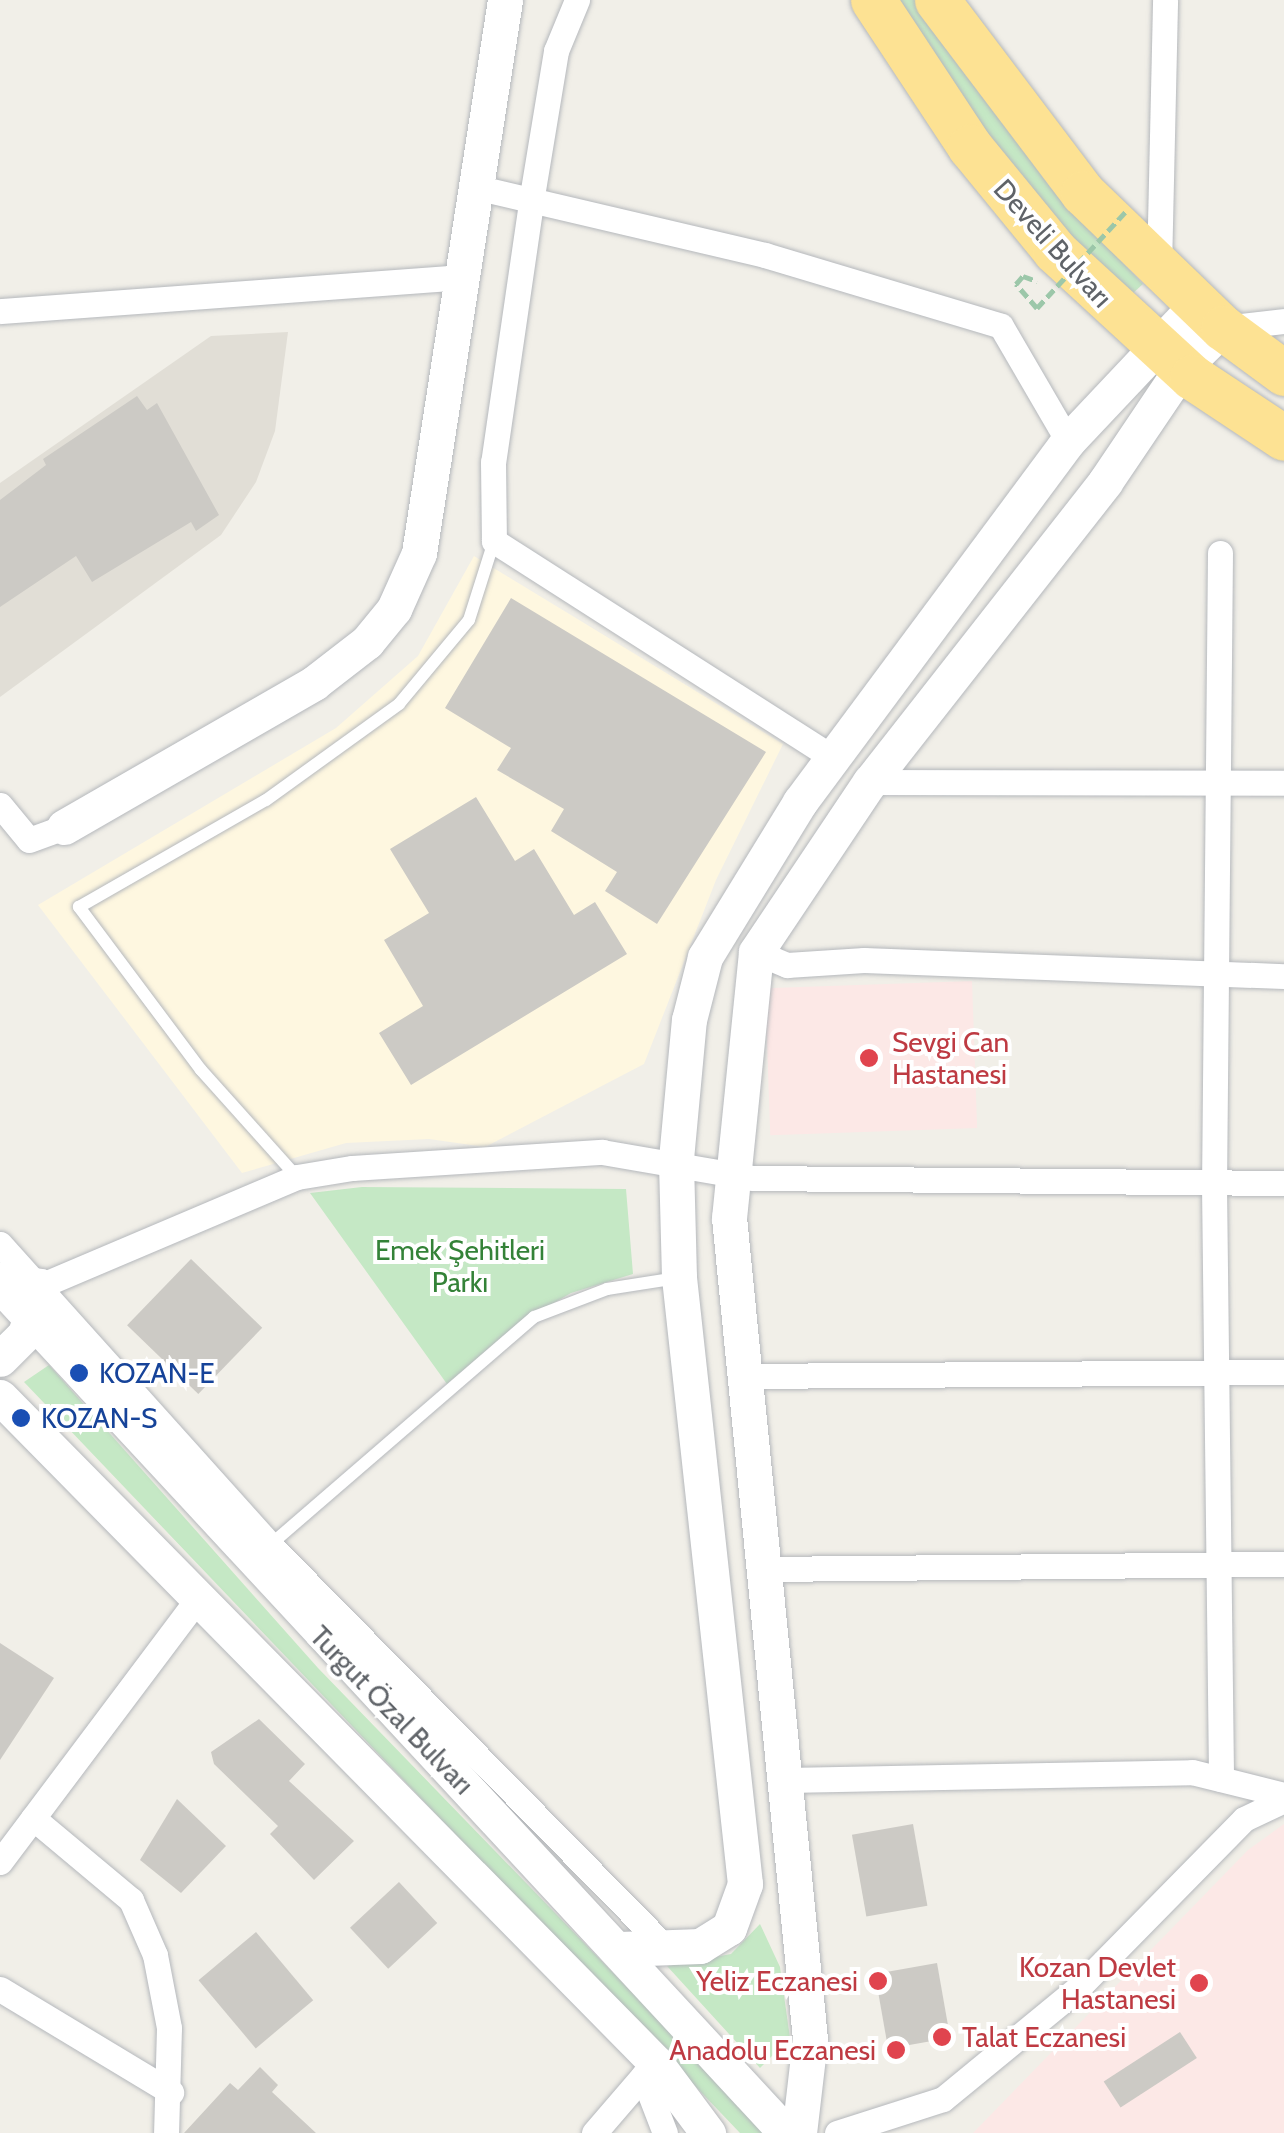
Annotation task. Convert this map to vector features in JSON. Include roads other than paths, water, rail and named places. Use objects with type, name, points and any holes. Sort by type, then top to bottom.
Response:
[{"type":"highway","name":"Develi Bulvarı","points":[[873,0],[1006,195],[1167,356],[1284,438]]},
{"type":"highway","name":"Develi Bulvarı","points":[[937,0],[1038,140],[1159,268],[1210,316],[1284,372]]},
{"type":"street","points":[[0,804],[29,840],[64,828],[314,683],[367,642],[394,609],[419,554],[505,0]]},
{"type":"street","points":[[577,0],[556,50],[532,196],[493,462],[494,541],[832,758]]},
{"type":"street","points":[[1159,268],[1165,0]]},
{"type":"street","points":[[475,186],[532,196],[1001,326],[1068,441]]},
{"type":"street","points":[[0,311],[461,278]]},
{"type":"street","points":[[620,1949],[700,1946],[730,1928],[745,1884],[679,1277],[676,1159],[689,1020],[705,957],[832,758],[1068,441],[1210,316],[1284,322]]},
{"type":"street","points":[[799,2133],[810,2039],[728,1218],[756,952],[870,782],[1105,482],[1167,356]]},
{"type":"street","points":[[1220,553],[1214,976],[1220,1779]]},
{"type":"street","points":[[870,782],[1284,783]]},
{"type":"street","points":[[756,952],[787,965],[864,960],[1284,976]]},
{"type":"street","points":[[0,1359],[35,1300],[297,1178],[602,1152],[676,1159],[735,1173],[1214,1185],[1284,1183]]},
{"type":"street","name":"Turgut Özal Bulvarı","points":[[0,1244],[35,1300],[271,1584],[620,1949],[786,2133]]},
{"type":"street","name":"Turgut Özal Bulvarı","points":[[0,1283],[35,1300],[665,1947]]},
{"type":"street","points":[[741,1376],[1284,1372]]},
{"type":"street","name":"Turgut Özal Bulvarı","points":[[0,1397],[200,1596],[708,2133]]},
{"type":"street","points":[[761,1570],[1284,1564]]},
{"type":"street","points":[[0,1862],[200,1596]]},
{"type":"street","points":[[786,1780],[1192,1772],[1284,1797]]},
{"type":"street","points":[[836,2133],[943,2099],[1077,1989],[1244,1819],[1284,1797]]},
{"type":"street","points":[[33,1818],[131,1900],[155,1955],[171,2092],[166,2133]]},
{"type":"street","points":[[0,1989],[171,2092]]},
{"type":"street","points":[[594,2133],[649,2069]]},
{"type":"street","points":[[649,2069],[665,2133]]},
{"type":"lane","points":[[297,1178],[200,1070],[79,907],[266,800],[399,704],[469,620],[494,541]]},
{"type":"lane","points":[[270,1545],[534,1317],[607,1289],[679,1277]]},
{"type":"place","name":"Sevgi Can Hastanesi","points":[[869,1058]]},
{"type":"place","name":"KOZAN-E","points":[[79,1373]]},
{"type":"place","name":"KOZAN-S","points":[[21,1418]]},
{"type":"place","name":"Yeliz Eczanesi","points":[[878,1981]]},
{"type":"place","name":"Kozan Devlet Hastanesi","points":[[1199,1983]]},
{"type":"place","name":"Talat Eczanesi","points":[[942,2037]]},
{"type":"place","name":"Anadolu Eczanesi","points":[[896,2050]]},
{"type":"park label","name":"Emek Şehitleri Parkı","points":[[460,1266]]}]
